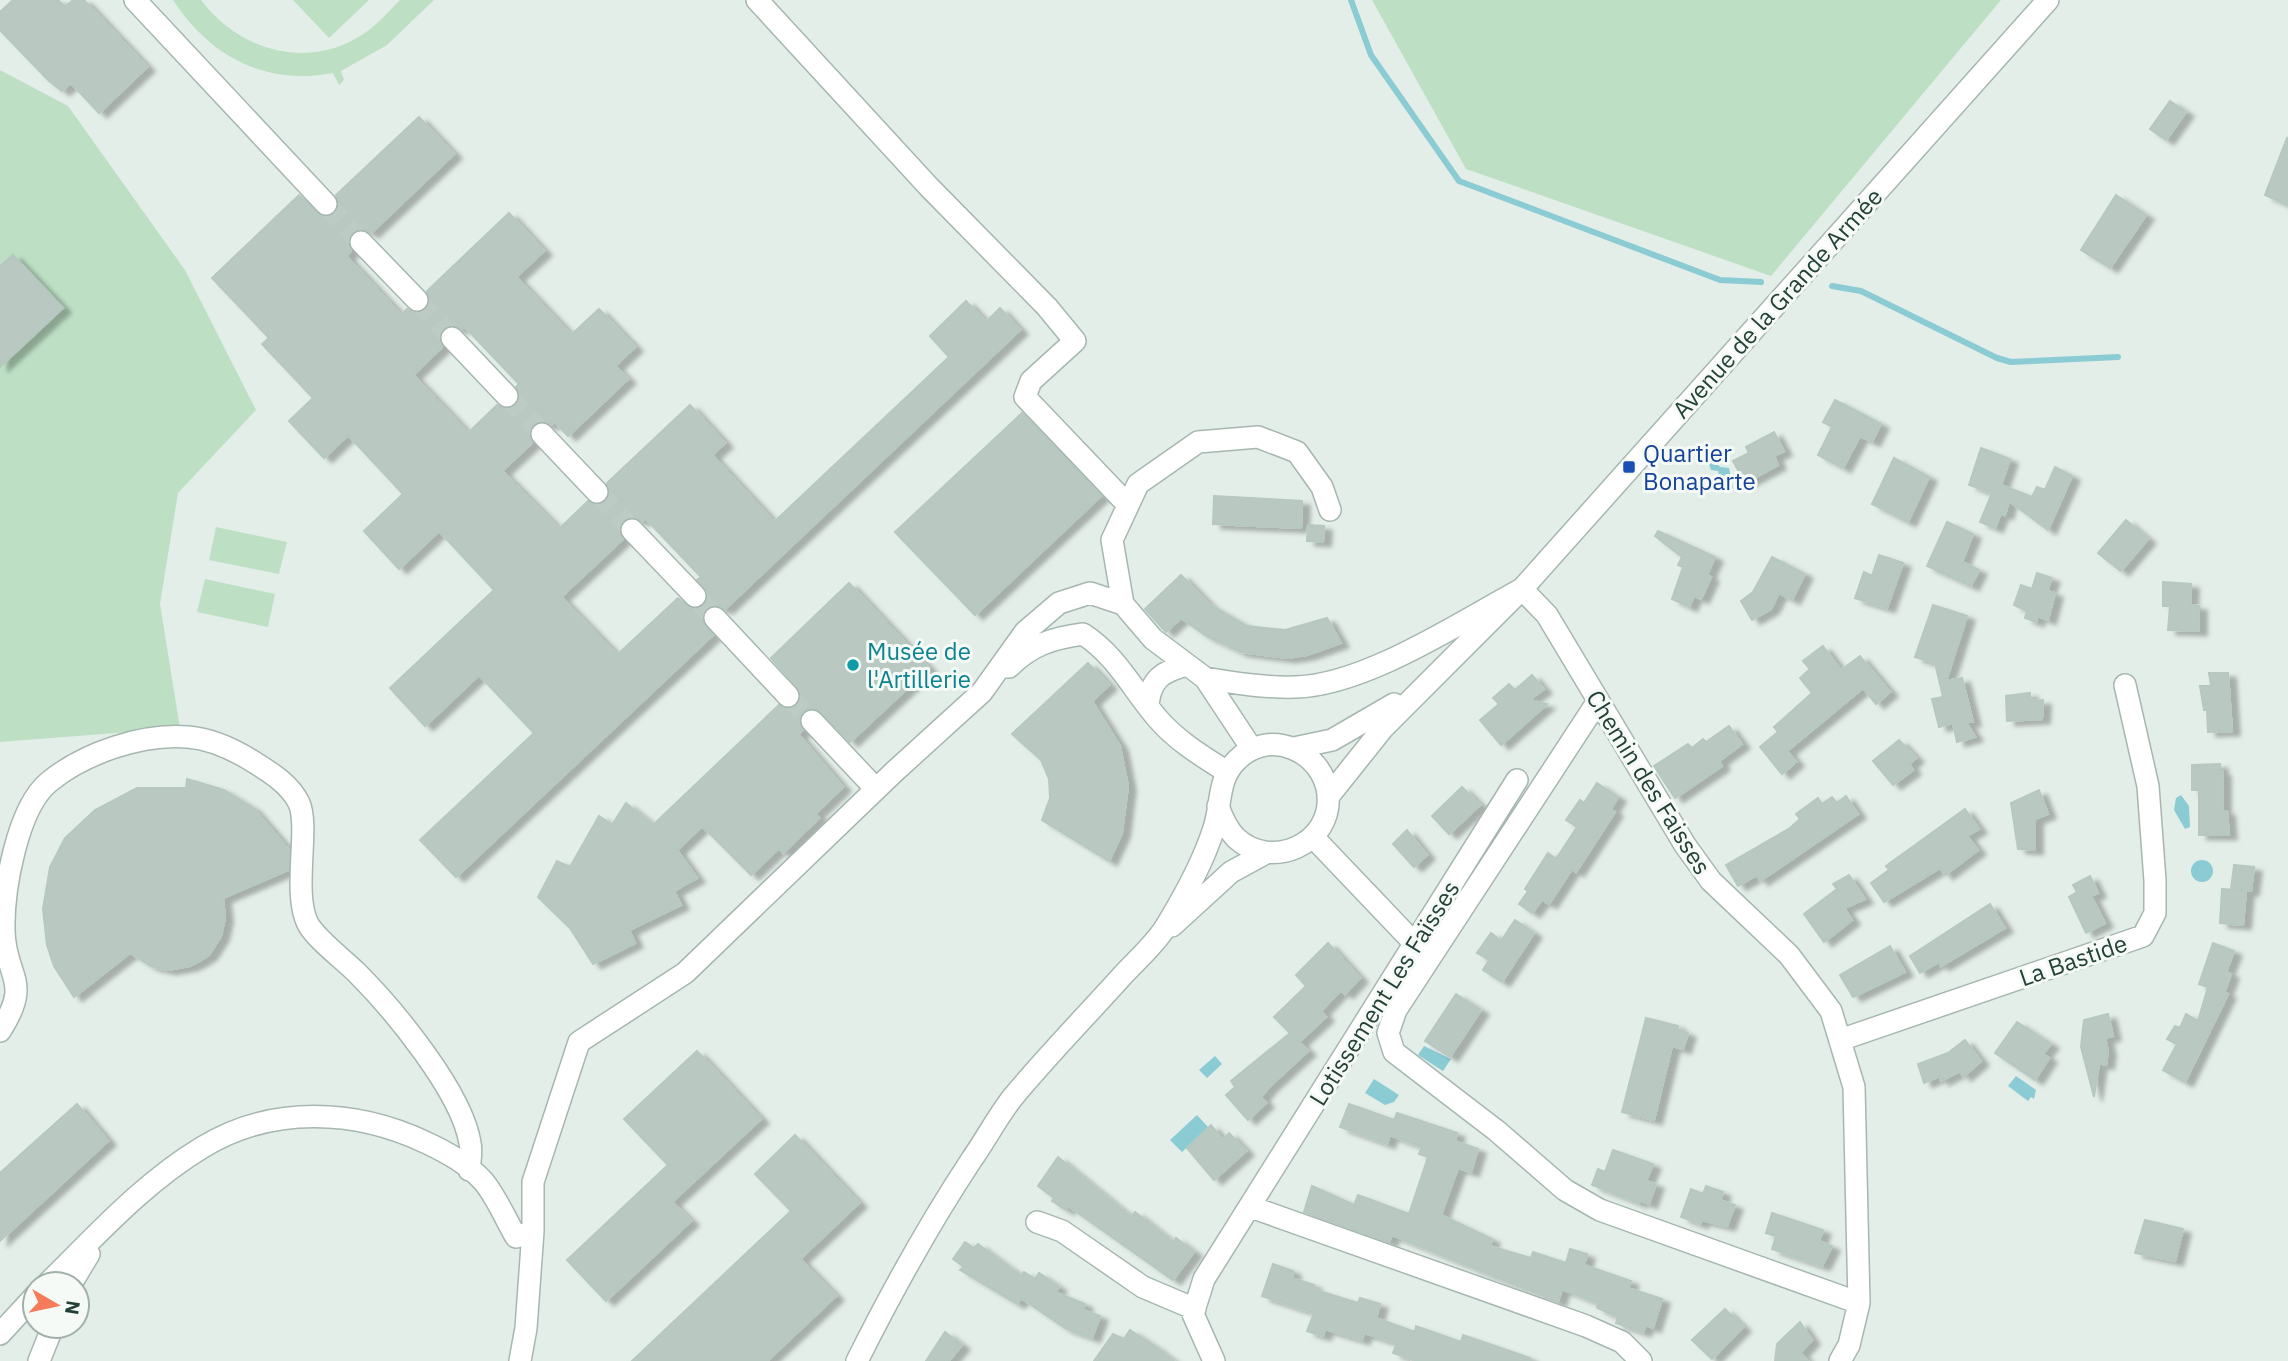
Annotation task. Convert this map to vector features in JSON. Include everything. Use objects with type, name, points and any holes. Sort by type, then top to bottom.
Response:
[{"type":"street","points":[[135,0],[326,204]]},
{"type":"street","points":[[757,0],[929,187],[1047,307],[1075,341],[1031,381],[1025,397],[1128,505]]},
{"type":"street","name":"Avenue de la Grande Armée","points":[[1328,797],[1383,728],[1522,589],[2048,0]]},
{"type":"street","points":[[361,242],[416,300]]},
{"type":"street","points":[[452,338],[507,396]]},
{"type":"street","points":[[542,434],[597,492]]},
{"type":"street","points":[[1252,749],[1196,671],[1153,639],[1123,604],[1112,540],[1138,484],[1198,442],[1258,436],[1297,452],[1322,487],[1330,510]]},
{"type":"street","points":[[632,530],[695,596]]},
{"type":"street","points":[[1148,706],[1149,691],[1157,678],[1169,669],[1196,671],[1235,684],[1298,687],[1357,674],[1522,589]]},
{"type":"street","name":"Chemin des Faisses","points":[[1522,589],[1547,615],[1685,845],[1711,881],[1789,955],[1831,1011],[1854,1087],[1860,1303],[1849,1345],[1842,1360]]},
{"type":"street","points":[[982,692],[1025,632],[1059,603],[1090,593],[1123,604]]},
{"type":"street","points":[[715,618],[788,696]]},
{"type":"street","points":[[520,1361],[526,1328],[533,1231],[533,1182],[579,1042],[685,973],[876,789],[1026,650],[1064,637],[1083,634],[1099,644],[1121,668],[1148,706],[1188,747],[1227,772]]},
{"type":"street","name":"Avenue de la Grande Armée","points":[[1294,748],[1332,740],[1380,714],[1446,665]]},
{"type":"street","name":"La Bastide","points":[[1840,1040],[2143,936],[2155,913],[2155,881],[2148,786],[2125,685]]},
{"type":"street","points":[[1598,701],[1396,1010],[1388,1032],[1394,1052],[1497,1132],[1565,1190],[1600,1210],[1860,1303]]},
{"type":"street","points":[[812,721],[876,789]]},
{"type":"street","points":[[0,1031],[16,1006],[15,977],[4,932],[12,856],[25,818],[47,783],[103,753],[139,741],[188,737],[228,748],[279,777],[300,804],[302,893],[308,924],[383,999],[416,1043],[454,1102],[467,1130],[471,1145],[469,1170]]},
{"type":"street","points":[[857,1361],[931,1221],[1012,1099],[1164,930],[1200,865],[1215,826],[1218,806],[1227,772],[1238,758],[1252,749],[1266,745],[1294,748],[1318,768],[1328,797],[1322,825],[1313,837],[1299,847],[1283,853],[1266,853],[1249,848],[1235,837],[1218,806]]},
{"type":"street","name":"Lotissement Les Faïsses","points":[[1195,1309],[1204,1279],[1517,780]]},
{"type":"street","points":[[1313,837],[1415,944]]},
{"type":"street","points":[[1164,930],[1189,913],[1231,872],[1266,853]]},
{"type":"street","points":[[61,1270],[150,1183],[204,1146],[244,1128],[303,1115],[336,1115],[395,1128],[454,1156],[484,1183],[516,1237],[533,1231]]},
{"type":"street","points":[[1251,1207],[1586,1326],[1622,1342],[1641,1361]]},
{"type":"street","points":[[1037,1222],[1062,1231],[1143,1287],[1195,1309],[1193,1314],[1214,1361]]},
{"type":"street","points":[[79,1270],[104,1228]]},
{"type":"street","points":[[0,1334],[21,1311]]},
{"type":"street","points":[[40,1361],[48,1340]]},
{"type":"green space","points":[[173,0],[201,0],[217,18],[236,33],[279,51],[302,53],[347,43],[369,30],[400,0],[434,0],[387,45],[341,71],[344,80],[339,85],[333,73],[285,75],[242,63],[222,52],[204,37]]},
{"type":"green space","points":[[293,0],[369,0],[329,38]]},
{"type":"green space","points":[[1372,0],[2001,0],[1771,276],[1466,169]]},
{"type":"green space","points":[[0,70],[68,106],[185,270],[256,410],[178,493],[160,604],[180,728],[0,742]]},
{"type":"green space","points":[[216,527],[287,542],[279,574],[209,560]]},
{"type":"green space","points":[[205,579],[275,594],[268,627],[197,612]]},
{"type":"water","points":[[1715,461],[1720,467],[1729,468],[1733,488],[1727,492],[1721,488],[1718,471],[1711,470],[1709,464]]},
{"type":"water","points":[[2181,795],[2189,806],[2190,827],[2185,829],[2174,810],[2176,798]]},
{"type":"water","points":[[2202,860],[2212,867],[2213,871],[2206,881],[2202,882],[2192,875],[2191,871],[2198,861]]},
{"type":"water","points":[[1424,1046],[1451,1059],[1443,1071],[1418,1055]]},
{"type":"water","points":[[1215,1056],[1222,1064],[1207,1078],[1199,1070]]},
{"type":"water","points":[[2016,1076],[2036,1090],[2034,1099],[2031,1097],[2028,1101],[2008,1086]]},
{"type":"water","points":[[1374,1079],[1399,1095],[1394,1102],[1385,1105],[1365,1093]]},
{"type":"water","points":[[1197,1115],[1208,1127],[1182,1152],[1170,1140]]},
{"type":"building","points":[[13,0],[58,0],[65,7],[73,0],[84,0],[147,67],[99,113],[71,83],[62,91],[49,81],[0,30],[0,12]]},
{"type":"building","points":[[2170,101],[2186,112],[2166,140],[2150,129]]},
{"type":"building","points":[[419,117],[454,154],[371,233],[364,229],[352,232],[348,239],[351,251],[346,256],[401,315],[407,309],[414,313],[426,310],[430,303],[427,291],[509,213],[544,251],[516,277],[571,335],[599,309],[635,347],[615,366],[628,379],[568,436],[555,422],[551,425],[538,421],[529,431],[532,443],[502,471],[559,529],[588,501],[594,505],[605,502],[610,495],[607,483],[690,405],[725,443],[712,455],[774,522],[949,357],[930,336],[966,301],[986,322],[1000,308],[1020,330],[725,609],[713,605],[706,609],[702,622],[713,635],[456,877],[420,840],[534,733],[479,675],[425,726],[390,688],[494,590],[439,531],[399,569],[364,531],[403,494],[348,435],[324,458],[289,421],[313,398],[262,344],[269,338],[212,278],[299,195],[322,216],[334,214],[339,207],[336,195]],"holes":[[[448,325],[461,329],[464,326],[519,384],[516,387],[520,399],[515,406],[504,409],[497,405],[468,433],[413,375],[442,347],[439,335]],[[630,517],[642,521],[645,518],[701,577],[697,580],[708,592],[708,599],[704,606],[692,609],[678,598],[617,655],[561,597],[623,539],[620,526]]]},
{"type":"building","points":[[2288,139],[2288,205],[2265,195]]},
{"type":"building","points":[[2116,195],[2146,215],[2110,268],[2081,250]]},
{"type":"building","points":[[13,255],[63,308],[0,367],[0,266]]},
{"type":"building","points":[[1835,400],[1881,424],[1872,442],[1860,436],[1843,468],[1818,455],[1832,427],[1823,422]]},
{"type":"building","points":[[1022,413],[1101,496],[975,615],[895,532]]},
{"type":"building","points":[[1774,432],[1784,451],[1774,456],[1778,465],[1745,483],[1733,461],[1749,453],[1746,447]]},
{"type":"building","points":[[1981,448],[2010,459],[2001,485],[2032,497],[2037,487],[2045,490],[2055,467],[2072,476],[2048,530],[2009,501],[2005,515],[2001,513],[1995,528],[1980,522],[1992,493],[1969,485]]},
{"type":"building","points":[[1894,458],[1929,477],[1908,522],[1872,504]]},
{"type":"building","points":[[1214,496],[1302,501],[1301,528],[1213,524]]},
{"type":"building","points":[[2126,520],[2148,539],[2121,571],[2098,553]]},
{"type":"building","points":[[1947,522],[1973,534],[1962,562],[1979,570],[1971,586],[1927,566]]},
{"type":"building","points":[[1308,525],[1324,526],[1323,542],[1307,541]]},
{"type":"building","points":[[1658,531],[1715,557],[1707,575],[1711,577],[1701,599],[1694,596],[1689,607],[1672,599],[1683,567],[1678,565],[1682,557],[1655,536]]},
{"type":"building","points":[[1879,555],[1903,563],[1887,608],[1855,598],[1864,572],[1872,576]]},
{"type":"building","points":[[1772,557],[1805,574],[1792,600],[1779,593],[1771,609],[1752,620],[1741,601],[1753,592]]},
{"type":"building","points":[[2037,573],[2052,578],[2047,591],[2055,593],[2048,620],[2038,616],[2036,622],[2025,618],[2027,611],[2014,605],[2021,585],[2032,589]]},
{"type":"building","points":[[1181,575],[1209,604],[1247,626],[1285,630],[1327,618],[1341,643],[1307,655],[1288,658],[1241,652],[1206,636],[1181,618],[1166,632],[1145,609]]},
{"type":"building","points":[[2163,582],[2191,584],[2190,605],[2199,606],[2199,631],[2168,630],[2170,606],[2163,606]]},
{"type":"building","points":[[849,583],[929,668],[850,742],[821,712],[815,708],[804,711],[799,718],[803,730],[798,734],[843,787],[815,814],[819,818],[783,853],[779,848],[751,875],[702,826],[677,850],[697,878],[674,891],[681,905],[629,930],[635,943],[593,964],[570,928],[538,897],[557,861],[570,867],[599,816],[612,825],[626,803],[653,825],[779,705],[790,709],[797,705],[801,699],[798,688],[771,658]]},
{"type":"building","points":[[1933,605],[1967,616],[1946,681],[1962,678],[1973,722],[1966,722],[1975,737],[1957,742],[1953,723],[1939,727],[1932,699],[1943,697],[1935,663],[1915,657]]},
{"type":"building","points":[[1823,646],[1841,670],[1860,656],[1890,692],[1876,704],[1863,688],[1787,751],[1796,762],[1782,774],[1760,747],[1778,732],[1774,727],[1812,693],[1800,678],[1810,669],[1803,661]]},
{"type":"building","points":[[1088,663],[1109,685],[1092,701],[1120,746],[1128,786],[1122,833],[1109,861],[1042,820],[1050,798],[1049,779],[1041,760],[1012,734]]},
{"type":"building","points":[[2209,673],[2228,673],[2232,731],[2208,732],[2207,710],[2204,710],[2200,686],[2211,686]]},
{"type":"building","points":[[1532,675],[1544,689],[1529,700],[1547,704],[1501,745],[1480,720],[1499,704],[1493,698],[1509,684],[1515,690]]},
{"type":"building","points":[[2030,693],[2030,701],[2043,700],[2042,719],[2007,721],[2006,696]]},
{"type":"building","points":[[1729,726],[1742,744],[1719,761],[1722,766],[1675,798],[1654,766],[1688,744],[1692,748],[1703,739],[1706,742]]},
{"type":"building","points":[[1899,740],[1916,758],[1909,764],[1913,770],[1893,785],[1873,761]]},
{"type":"building","points":[[2220,764],[2220,773],[2223,772],[2223,811],[2227,811],[2229,835],[2199,835],[2199,790],[2192,790],[2192,765]]},
{"type":"building","points":[[187,779],[224,790],[253,808],[289,850],[288,870],[223,898],[225,918],[221,936],[209,955],[200,961],[190,966],[168,970],[151,966],[130,953],[74,997],[54,966],[47,945],[43,909],[50,867],[65,838],[95,810],[137,788],[186,788]]},
{"type":"building","points":[[1597,783],[1618,797],[1611,809],[1615,812],[1576,872],[1572,869],[1549,904],[1542,900],[1532,913],[1519,904],[1528,891],[1525,889],[1548,853],[1556,859],[1577,827],[1566,820],[1580,800],[1584,803]]},
{"type":"building","points":[[1462,787],[1480,805],[1449,834],[1432,816]]},
{"type":"building","points":[[2039,790],[2048,814],[2035,819],[2035,850],[2018,849],[2011,803]]},
{"type":"building","points":[[1846,796],[1858,814],[1760,881],[1757,875],[1738,886],[1726,865],[1790,828],[1800,819],[1796,814],[1818,798],[1822,804],[1832,797],[1837,803]]},
{"type":"building","points":[[1965,809],[1979,829],[1967,836],[1978,850],[1945,875],[1940,868],[1884,902],[1871,883],[1889,870],[1886,866]]},
{"type":"building","points":[[1407,830],[1427,855],[1414,867],[1393,844]]},
{"type":"building","points":[[2234,865],[2254,867],[2251,891],[2231,889]]},
{"type":"building","points":[[1849,875],[1865,899],[1844,908],[1852,920],[1824,942],[1804,914],[1837,889],[1833,884]]},
{"type":"building","points":[[2090,876],[2098,893],[2091,896],[2105,923],[2086,933],[2069,897],[2077,892],[2073,885]]},
{"type":"building","points":[[2222,889],[2246,891],[2243,925],[2220,923]]},
{"type":"building","points":[[1990,904],[2005,928],[1941,966],[1939,962],[1920,973],[1910,956]]},
{"type":"building","points":[[1515,920],[1534,933],[1502,982],[1483,970],[1489,960],[1477,953],[1491,933],[1501,941]]},
{"type":"building","points":[[1328,943],[1360,978],[1345,994],[1341,990],[1321,1011],[1326,1017],[1299,1042],[1274,1017],[1306,986],[1296,975]]},
{"type":"building","points":[[2213,943],[2234,951],[2226,972],[2231,974],[2224,993],[2228,994],[2185,1082],[2163,1070],[2177,1044],[2167,1039],[2175,1026],[2180,1028],[2186,1014],[2198,1021],[2208,987],[2199,984]]},
{"type":"building","points":[[1890,946],[1905,972],[1853,997],[1840,975]]},
{"type":"building","points":[[1456,994],[1481,1010],[1450,1057],[1425,1041]]},
{"type":"building","points":[[2108,1014],[2113,1036],[2105,1038],[2108,1051],[2106,1065],[2099,1063],[2094,1097],[2081,1047],[2084,1020]]},
{"type":"building","points":[[1646,1018],[1678,1026],[1677,1029],[1688,1033],[1683,1049],[1672,1046],[1654,1120],[1622,1112]]},
{"type":"building","points":[[2017,1022],[2051,1044],[2043,1054],[2049,1058],[2035,1080],[1995,1053]]},
{"type":"building","points":[[1290,1033],[1308,1051],[1269,1087],[1261,1097],[1266,1103],[1248,1120],[1226,1095],[1235,1087],[1231,1081]]},
{"type":"building","points":[[1965,1040],[1981,1061],[1963,1077],[1960,1071],[1941,1081],[1940,1076],[1924,1083],[1918,1064],[1948,1053]]},
{"type":"building","points":[[697,1051],[761,1119],[672,1202],[691,1221],[606,1301],[567,1260],[668,1165],[624,1119]]},
{"type":"building","points":[[77,1104],[108,1141],[0,1241],[0,1173]]},
{"type":"building","points":[[1349,1104],[1394,1120],[1397,1113],[1457,1133],[1455,1141],[1478,1149],[1471,1172],[1458,1168],[1441,1215],[1492,1239],[1490,1246],[1531,1258],[1533,1252],[1566,1263],[1570,1249],[1587,1254],[1584,1265],[1631,1281],[1628,1288],[1662,1299],[1653,1328],[1646,1325],[1643,1332],[1616,1323],[1618,1317],[1597,1308],[1598,1303],[1562,1289],[1558,1302],[1392,1235],[1389,1242],[1304,1212],[1312,1186],[1354,1205],[1358,1195],[1409,1214],[1428,1157],[1419,1154],[1422,1147],[1390,1135],[1387,1144],[1340,1127]]},
{"type":"building","points":[[1211,1125],[1223,1140],[1229,1133],[1246,1151],[1214,1180],[1187,1148]]},
{"type":"building","points":[[795,1135],[859,1203],[800,1259],[836,1296],[767,1361],[632,1361],[791,1211],[755,1174]]},
{"type":"building","points":[[1613,1150],[1653,1164],[1646,1181],[1656,1184],[1649,1204],[1640,1200],[1639,1203],[1592,1185],[1598,1169],[1605,1172]]},
{"type":"building","points":[[1058,1157],[1131,1217],[1135,1212],[1173,1242],[1176,1238],[1194,1252],[1173,1280],[1068,1206],[1066,1210],[1052,1201],[1054,1198],[1038,1186]]},
{"type":"building","points":[[1706,1186],[1723,1192],[1720,1200],[1735,1205],[1727,1226],[1701,1220],[1700,1224],[1681,1217],[1691,1189],[1703,1194]]},
{"type":"building","points":[[1772,1213],[1823,1230],[1819,1241],[1832,1246],[1822,1266],[1772,1249],[1776,1236],[1766,1233]]},
{"type":"building","points":[[2145,1220],[2183,1229],[2175,1261],[2135,1253]]},
{"type":"building","points":[[965,1242],[974,1248],[978,1244],[1021,1276],[1024,1272],[1035,1279],[1039,1273],[1059,1287],[1055,1292],[1085,1304],[1083,1310],[1100,1316],[1092,1338],[1065,1328],[1021,1298],[1017,1304],[960,1270],[964,1267],[953,1259]]},
{"type":"building","points":[[1273,1264],[1293,1271],[1292,1278],[1314,1285],[1313,1289],[1358,1303],[1360,1298],[1380,1304],[1376,1318],[1415,1332],[1416,1326],[1461,1342],[1463,1335],[1530,1358],[1530,1361],[1416,1361],[1393,1353],[1397,1343],[1364,1333],[1362,1340],[1325,1329],[1323,1336],[1307,1331],[1314,1313],[1262,1296]]},
{"type":"building","points":[[1725,1309],[1743,1327],[1712,1359],[1692,1340]]},
{"type":"building","points":[[1800,1322],[1812,1340],[1800,1353],[1808,1361],[1775,1361],[1777,1344]]},
{"type":"building","points":[[1130,1330],[1174,1361],[1094,1361],[1113,1334],[1124,1339]]},
{"type":"building","points":[[945,1332],[962,1345],[949,1361],[926,1361]]},
{"type":"waterway","points":[[1351,0],[1371,55],[1459,181],[1720,280],[1761,282]]},
{"type":"waterway","points":[[1832,286],[1861,291],[1997,358],[2011,362],[2118,357]]},
{"type":"tunnel","points":[[326,204],[361,242]]},
{"type":"tunnel","points":[[417,300],[452,338]]},
{"type":"tunnel","points":[[507,396],[542,434]]},
{"type":"tunnel","points":[[597,492],[632,530]]},
{"type":"tunnel","points":[[695,596],[715,618]]},
{"type":"tunnel","points":[[788,696],[812,721]]},
{"type":"place","name":"Quartier Bonaparte","points":[[1629,467]]},
{"type":"place","name":"Musée de l'Artillerie","points":[[853,665]]}]
